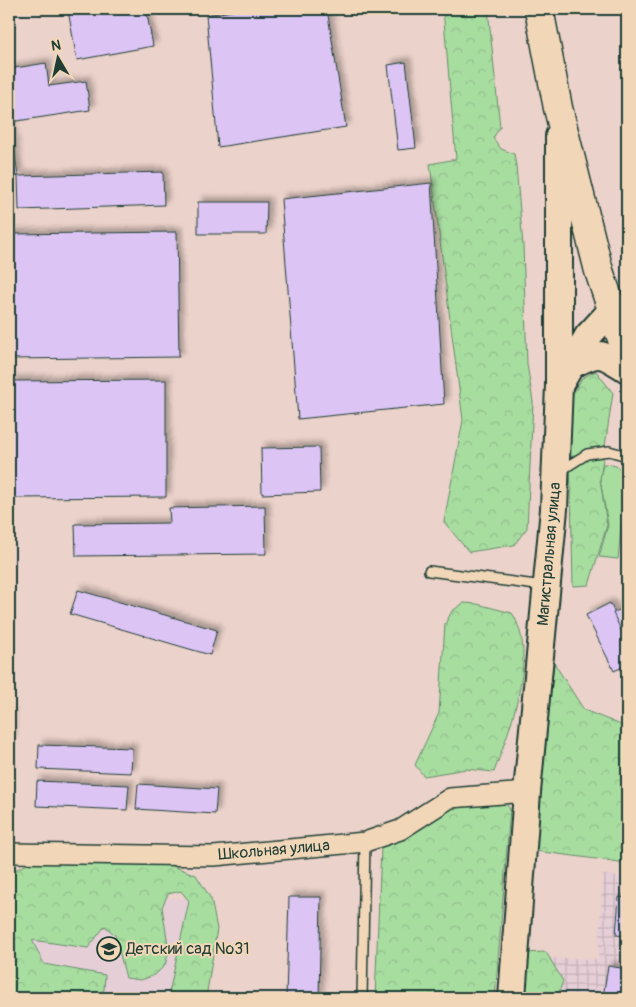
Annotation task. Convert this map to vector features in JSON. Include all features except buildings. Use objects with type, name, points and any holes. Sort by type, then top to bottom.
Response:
[{"type":"main road","points":[[539,9],[558,108],[599,271],[627,354]]},
{"type":"street","name":"Магистральная улица","points":[[512,998],[527,792],[565,375],[558,108]]},
{"type":"street","points":[[565,375],[588,336],[612,310]]},
{"type":"street","points":[[565,375],[593,354],[607,356],[627,369]]},
{"type":"street","name":"Школьная улица","points":[[9,853],[214,856],[365,842],[400,830],[450,798],[527,792]]},
{"type":"lane","points":[[556,474],[587,454],[609,450],[627,456]]},
{"type":"lane","points":[[429,571],[547,586]]},
{"type":"lane","points":[[362,998],[365,842]]},
{"type":"shaded area","points":[[603,875],[627,878],[627,998],[548,998],[549,958],[598,959]]},
{"type":"shaded area","name":"Детский сад №31","points":[[9,894],[211,899],[207,998],[9,998]]},
{"type":"green space","points":[[443,9],[488,9],[500,127],[493,138],[501,149],[514,154],[516,166],[523,245],[527,364],[533,402],[527,528],[514,545],[469,552],[444,522],[463,420],[430,164],[456,159]]},
{"type":"green space","points":[[596,371],[613,393],[600,479],[607,525],[589,585],[573,586],[571,488],[566,406],[582,378]]},
{"type":"green space","points":[[603,464],[617,467],[626,478],[618,559],[599,557],[608,525],[600,479]]},
{"type":"green space","points":[[464,603],[477,604],[512,613],[520,630],[523,649],[519,692],[494,772],[466,769],[424,776],[415,765],[439,713],[445,624],[452,611]]},
{"type":"green space","points":[[554,663],[584,710],[621,725],[627,705],[627,863],[535,851]]},
{"type":"green space","points":[[502,799],[510,809],[495,998],[375,998],[381,847],[449,804]]},
{"type":"green space","name":"Детский сад №31","points":[[155,859],[196,875],[211,899],[217,929],[206,998],[168,998],[189,901],[181,891],[168,894],[162,907],[169,951],[165,965],[155,975],[141,980],[126,978],[115,935],[105,926],[88,948],[32,940],[44,964],[105,975],[104,990],[92,998],[9,998],[9,880],[17,869],[32,862]]},
{"type":"green space","points":[[546,952],[563,981],[557,998],[520,998],[523,953]]},
{"type":"place","name":"Детский сад №31","points":[[109,949]]}]
